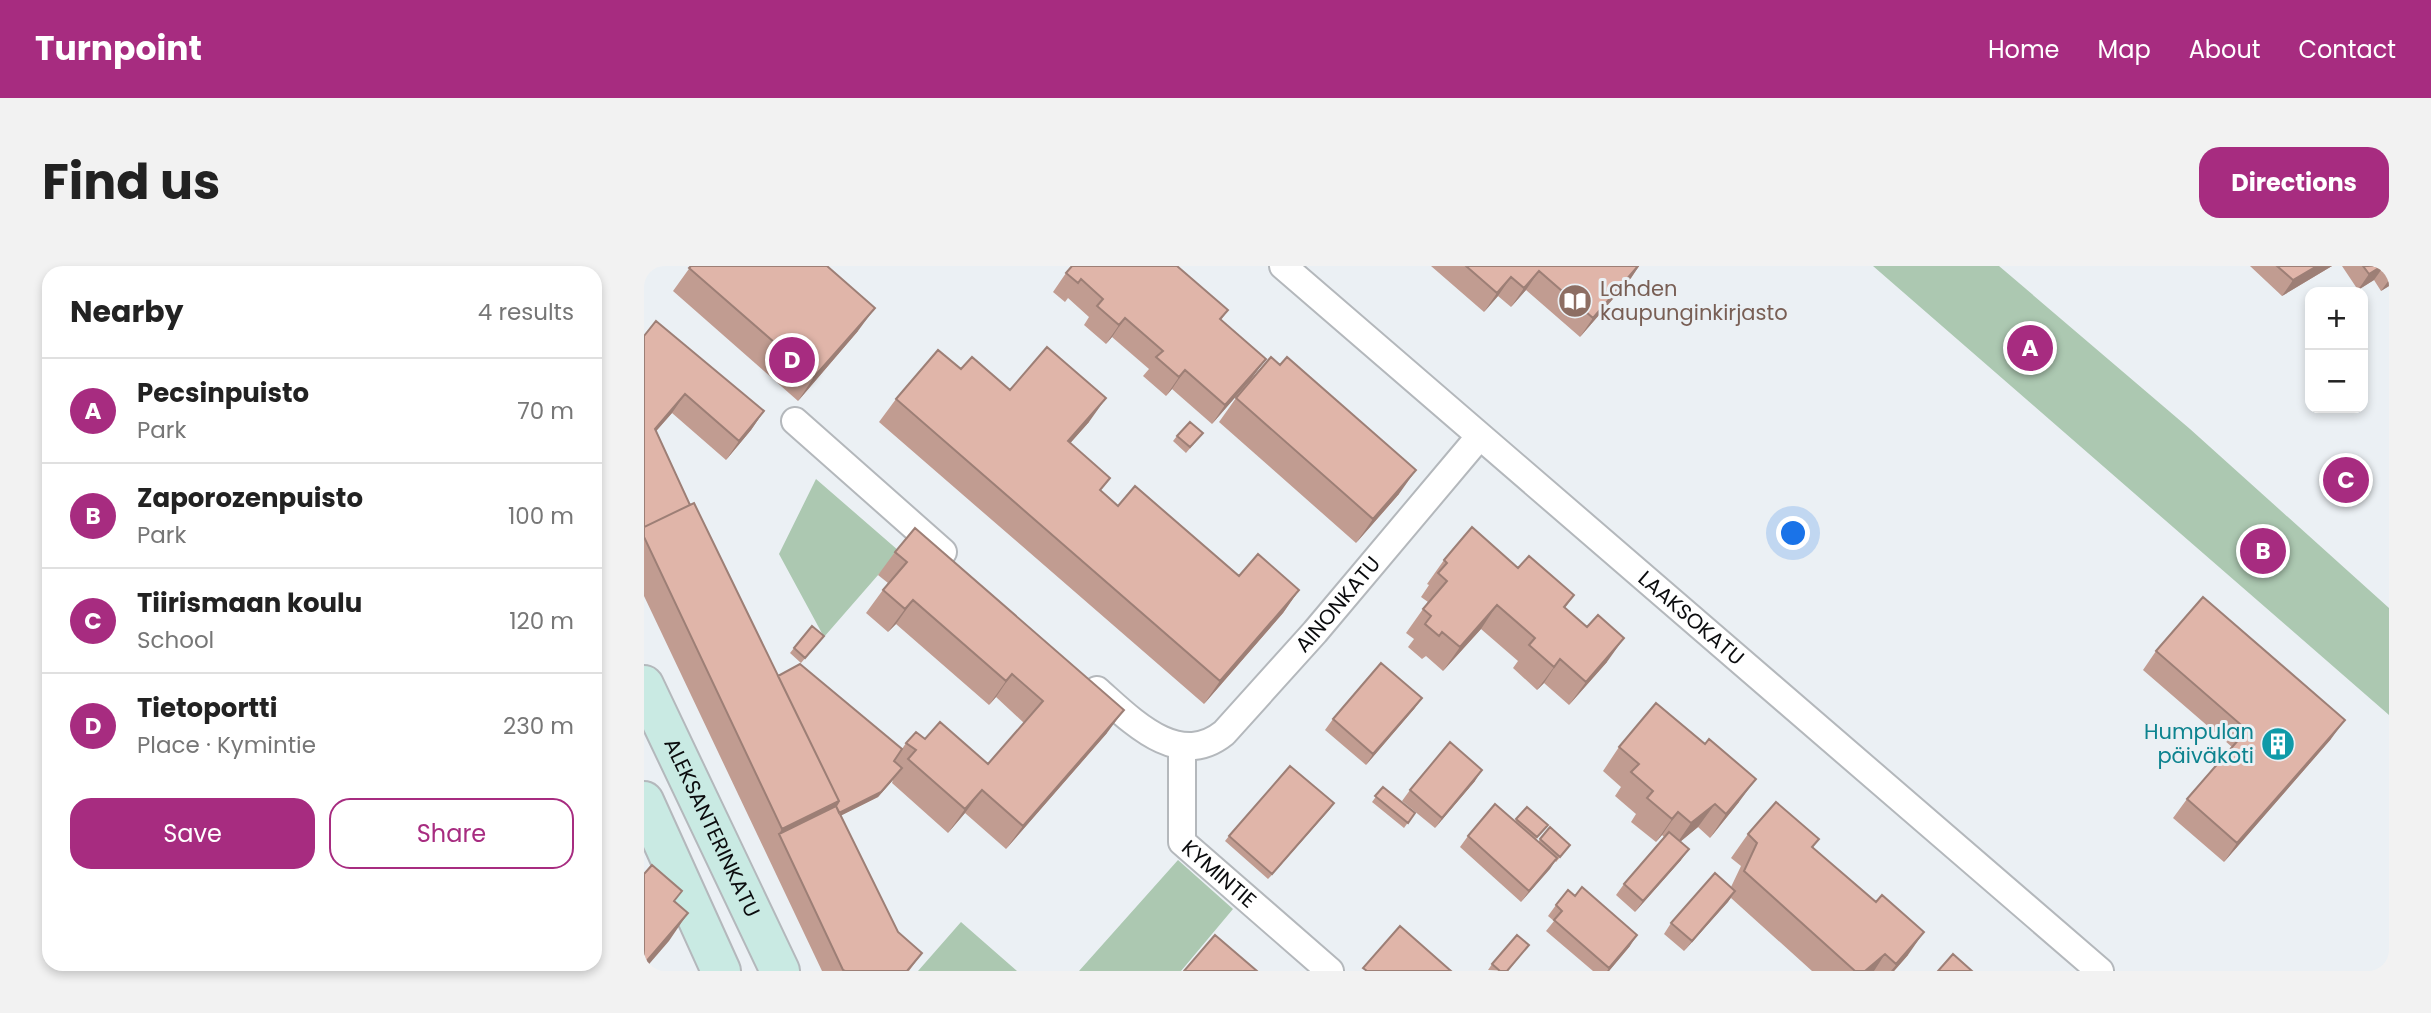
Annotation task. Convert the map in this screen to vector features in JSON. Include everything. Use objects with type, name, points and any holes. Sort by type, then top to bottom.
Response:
[{"type":"main road","name":"ALEKSANTERINKATU","points":[[644,685],[780,971]]},
{"type":"main road","points":[[644,801],[721,971]]},
{"type":"street","name":"LAAKSOKATU","points":[[1283,266],[2100,971]]},
{"type":"street","points":[[795,421],[966,573]]},
{"type":"street","name":"AINONKATU","points":[[1182,747],[1211,744],[1224,733],[1315,632],[1479,437]]},
{"type":"street","points":[[1078,673],[1129,719],[1164,741],[1182,747]]},
{"type":"street","name":"KYMINTIE","points":[[1182,747],[1182,842],[1330,971]]},
{"type":"green space","points":[[1873,266],[1999,266],[2190,429],[2389,608],[2389,715]]},
{"type":"green space","points":[[816,479],[899,551],[824,637],[779,554]]},
{"type":"green space","points":[[1178,860],[1233,909],[1181,971],[1079,971]]},
{"type":"green space","points":[[961,922],[1017,971],[918,971]]},
{"type":"building","points":[[827,266],[875,308],[814,377],[689,268]]},
{"type":"building","points":[[1072,266],[1177,266],[1228,310],[1220,319],[1266,359],[1225,405],[1185,370],[1179,377],[1156,357],[1163,351],[1125,318],[1119,325],[1097,306],[1103,299],[1081,279],[1078,283],[1066,273]]},
{"type":"building","points":[[1466,266],[1638,266],[1593,318],[1539,271],[1524,288],[1511,277],[1497,293]]},
{"type":"building","points":[[2277,266],[2317,266],[2293,280]]},
{"type":"building","points":[[2363,266],[2382,266],[2369,274]]},
{"type":"building","points":[[656,321],[764,411],[739,441],[685,394],[655,429],[690,505],[644,527],[644,336]]},
{"type":"building","points":[[1047,347],[1106,398],[1068,441],[1110,478],[1100,490],[1118,506],[1135,486],[1239,576],[1258,554],[1299,590],[1220,681],[896,399],[938,350],[961,369],[972,357],[1010,390]]},
{"type":"building","points":[[1271,357],[1280,365],[1287,357],[1416,470],[1373,519],[1236,398]]},
{"type":"building","points":[[1190,422],[1203,433],[1190,447],[1177,436]]},
{"type":"building","points":[[694,503],[839,801],[782,829],[644,537],[644,527]]},
{"type":"building","points":[[1472,527],[1518,568],[1529,556],[1574,595],[1564,607],[1587,627],[1598,615],[1624,638],[1586,682],[1560,659],[1554,667],[1529,645],[1535,638],[1497,605],[1460,647],[1442,632],[1439,636],[1425,624],[1431,616],[1423,609],[1447,581],[1438,573],[1447,563],[1444,560]]},
{"type":"building","points":[[915,528],[1124,710],[1023,826],[982,790],[965,809],[908,759],[916,750],[906,743],[916,732],[925,739],[940,722],[988,764],[1043,701],[1012,674],[1006,681],[913,600],[905,609],[883,590],[907,562],[895,552]]},
{"type":"building","name":"Humpulan päiväkoti","points":[[2203,597],[2345,720],[2237,843],[2187,799],[2247,730],[2156,651]]},
{"type":"building","points":[[812,626],[824,636],[805,658],[794,648]]},
{"type":"building","points":[[1381,663],[1422,698],[1373,754],[1333,719]]},
{"type":"building","points":[[800,664],[902,749],[894,761],[902,768],[881,792],[839,813],[836,806],[839,801],[778,676]]},
{"type":"building","points":[[1656,703],[1705,744],[1709,739],[1756,779],[1726,814],[1715,804],[1691,823],[1678,812],[1672,819],[1647,798],[1653,791],[1631,772],[1639,764],[1619,747]]},
{"type":"building","points":[[1450,742],[1482,770],[1442,818],[1410,790]]},
{"type":"building","points":[[1290,766],[1334,803],[1272,874],[1229,836]]},
{"type":"building","points":[[1383,787],[1415,813],[1408,823],[1375,796]]},
{"type":"building","points":[[1776,802],[1819,839],[1812,847],[1876,902],[1882,895],[1924,932],[1896,964],[1885,954],[1865,971],[1855,971],[1744,871],[1757,843],[1748,834]]},
{"type":"building","points":[[1495,804],[1557,858],[1529,891],[1468,836]]},
{"type":"building","points":[[836,806],[898,932],[922,953],[907,971],[843,970],[779,834]]},
{"type":"building","points":[[1527,807],[1548,825],[1537,837],[1516,819]]},
{"type":"building","points":[[1550,827],[1570,845],[1560,857],[1540,839]]},
{"type":"building","points":[[1669,832],[1689,849],[1643,901],[1624,884]]},
{"type":"building","points":[[652,865],[682,891],[674,901],[688,913],[644,964],[644,874]]},
{"type":"building","points":[[1715,873],[1735,891],[1692,941],[1671,923]]},
{"type":"building","points":[[1582,887],[1637,935],[1609,968],[1554,920],[1562,911],[1556,905],[1568,890],[1575,896]]},
{"type":"building","points":[[1400,926],[1451,971],[1367,971],[1363,968]]},
{"type":"building","points":[[1215,935],[1257,971],[1184,971]]},
{"type":"building","points":[[1517,935],[1529,945],[1507,971],[1500,971],[1492,964]]},
{"type":"building","points":[[1953,954],[1972,971],[1938,971]]},
{"type":"place","name":"Lahden kaupunginkirjasto","points":[[1575,301]]},
{"type":"place","name":"Pecsinpuisto","points":[[2030,348]]},
{"type":"place","name":"Tietoportti","points":[[792,360]]},
{"type":"place","name":"Tiirismaan koulu","points":[[2346,480]]},
{"type":"place","name":"Zaporozenpuisto","points":[[2263,551]]},
{"type":"place","name":"Humpulan päiväkoti","points":[[2278,744]]}]
